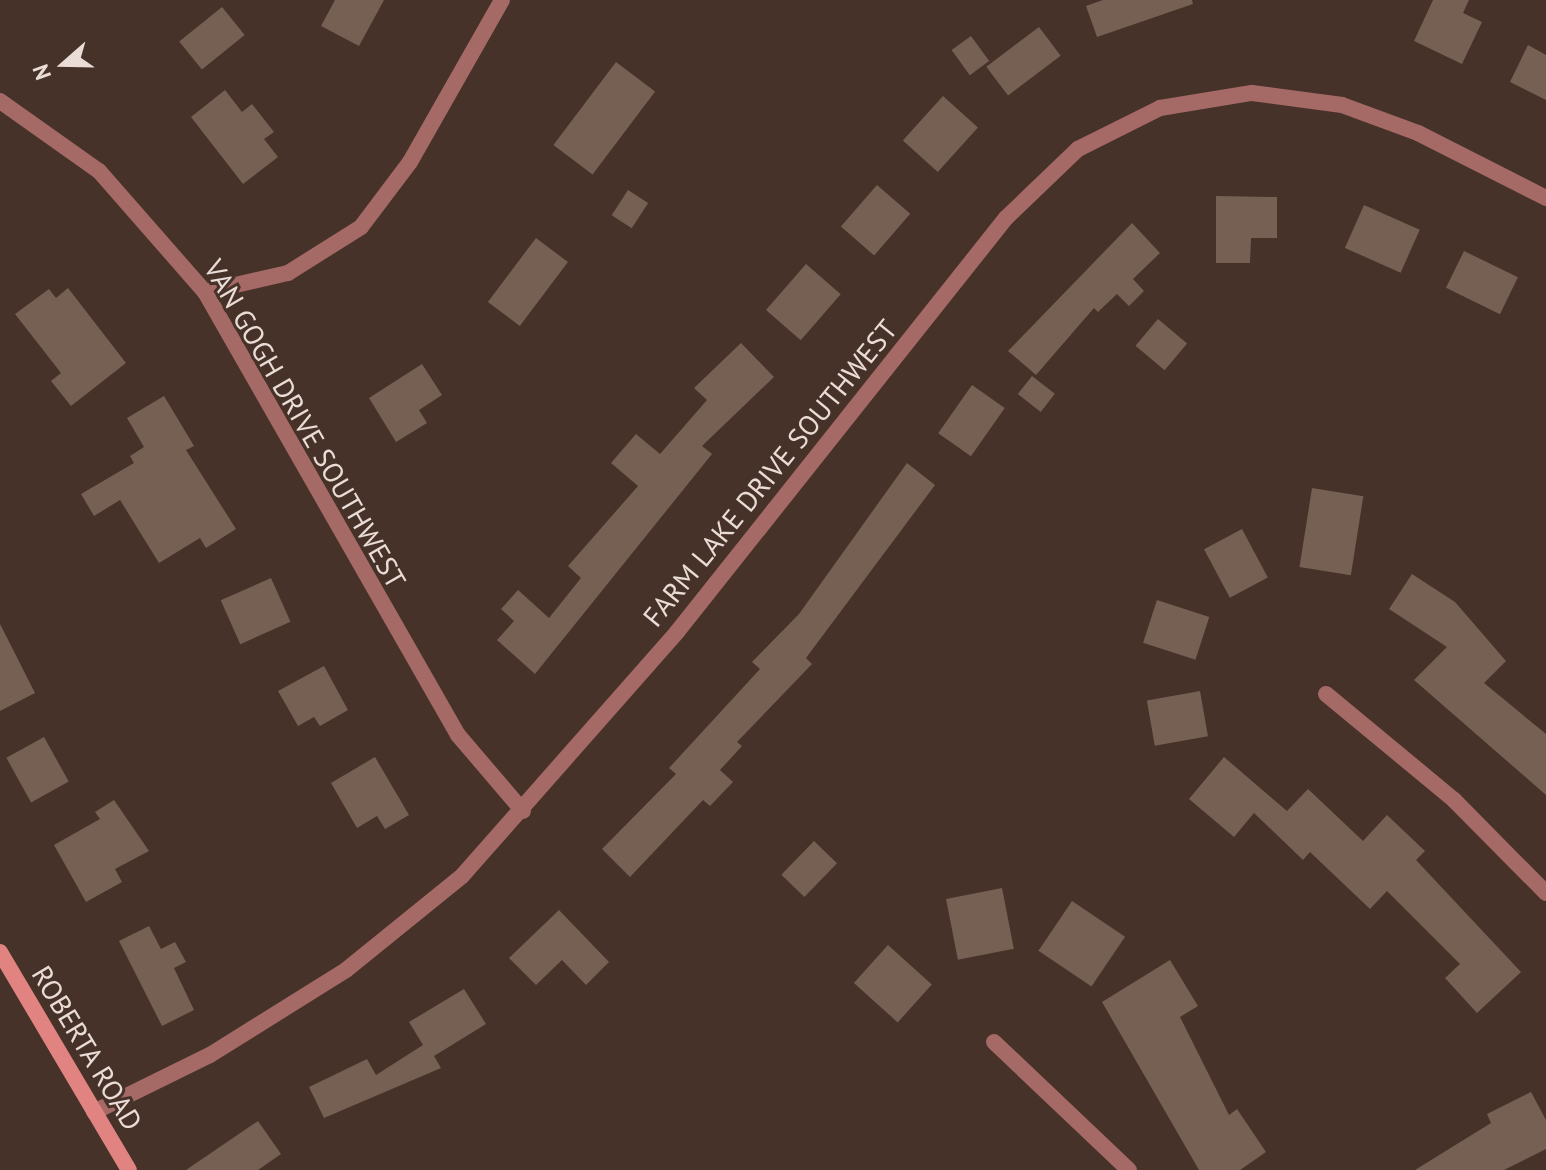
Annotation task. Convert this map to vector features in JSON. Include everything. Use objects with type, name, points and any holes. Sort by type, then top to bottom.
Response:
[{"type":"street","points":[[205,292],[288,273],[361,227],[410,162],[502,0]]},
{"type":"street","name":"FARM LAKE DRIVE SOUTHWEST","points":[[94,1112],[210,1055],[346,970],[425,910],[523,811],[677,632],[1006,218],[1078,149],[1160,108],[1252,93],[1342,105],[1418,133],[1546,198]]},
{"type":"street","name":"VAN GOGH DRIVE SOUTHWEST","points":[[0,101],[99,171],[205,292],[458,735],[523,811]]},
{"type":"street","points":[[1326,694],[1454,800],[1546,893]]},
{"type":"street","name":"ROBERTA ROAD","points":[[0,952],[129,1170]]},
{"type":"street","points":[[994,1042],[1129,1170]]},
{"type":"building","points":[[335,0],[384,0],[359,46],[321,26]]},
{"type":"building","points":[[1103,0],[1192,0],[1193,4],[1097,37],[1086,6]]},
{"type":"building","points":[[1433,0],[1469,0],[1463,13],[1482,22],[1462,64],[1414,41]]},
{"type":"building","points":[[222,7],[245,35],[202,70],[179,42]]},
{"type":"building","points":[[1039,27],[1061,56],[1008,95],[986,67]]},
{"type":"building","points":[[971,36],[989,61],[970,75],[952,50]]},
{"type":"building","points":[[1528,45],[1546,55],[1546,100],[1510,82]]},
{"type":"building","points":[[616,62],[655,91],[593,175],[553,145]]},
{"type":"building","points":[[225,90],[242,112],[252,104],[274,132],[264,139],[278,157],[243,184],[191,117]]},
{"type":"building","points":[[943,96],[978,127],[938,172],[903,141]]},
{"type":"building","points":[[877,185],[910,214],[874,255],[841,227]]},
{"type":"building","points":[[628,190],[648,203],[632,228],[612,215]]},
{"type":"building","points":[[1216,196],[1277,197],[1277,238],[1251,238],[1250,263],[1216,263]]},
{"type":"building","points":[[1364,205],[1420,230],[1401,273],[1345,248]]},
{"type":"building","points":[[1132,223],[1160,253],[1133,279],[1144,291],[1129,306],[1117,294],[1098,312],[1094,308],[1036,375],[1008,351]]},
{"type":"building","points":[[536,238],[568,262],[520,326],[488,302]]},
{"type":"building","points":[[1464,251],[1518,277],[1500,314],[1446,288]]},
{"type":"building","points":[[806,264],[841,294],[801,340],[766,310]]},
{"type":"building","points":[[68,288],[126,363],[71,406],[51,381],[61,373],[15,314],[49,289],[56,298]]},
{"type":"building","points":[[1158,319],[1187,343],[1165,370],[1136,346]]},
{"type":"building","points":[[741,343],[774,377],[702,446],[712,454],[535,674],[497,640],[514,621],[501,609],[518,590],[549,618],[581,578],[568,566],[638,486],[611,463],[636,434],[660,454],[707,400],[694,388]]},
{"type":"building","points":[[422,364],[442,395],[419,410],[427,423],[396,442],[369,398]]},
{"type":"building","points":[[1032,376],[1055,394],[1041,412],[1018,394]]},
{"type":"building","points":[[972,385],[1005,408],[971,456],[938,433]]},
{"type":"building","points":[[164,396],[194,446],[186,450],[236,529],[206,548],[200,538],[159,563],[120,500],[94,516],[81,494],[134,463],[130,456],[144,447],[127,418]]},
{"type":"building","points":[[907,463],[935,485],[806,658],[812,664],[737,742],[742,746],[720,770],[733,782],[710,806],[703,800],[630,877],[602,849],[676,774],[669,768],[760,669],[752,662],[799,614]]},
{"type":"building","points":[[1312,488],[1363,496],[1351,575],[1299,567]]},
{"type":"building","points":[[1242,529],[1268,578],[1230,598],[1204,549]]},
{"type":"building","points":[[1412,574],[1455,602],[1506,661],[1484,683],[1546,734],[1546,795],[1414,680],[1447,647],[1389,609]]},
{"type":"building","points":[[271,578],[291,622],[240,644],[221,600]]},
{"type":"building","points":[[1157,600],[1209,617],[1195,660],[1143,643]]},
{"type":"building","points":[[0,624],[35,693],[0,711]]},
{"type":"building","points":[[324,666],[348,710],[320,726],[314,717],[298,726],[278,691]]},
{"type":"building","points":[[1200,691],[1208,736],[1155,746],[1147,700]]},
{"type":"building","points":[[44,737],[69,782],[31,802],[6,758]]},
{"type":"building","points":[[375,757],[409,815],[385,829],[377,816],[357,828],[331,783]]},
{"type":"building","points":[[1224,757],[1287,811],[1308,789],[1363,841],[1387,815],[1425,851],[1416,860],[1521,972],[1477,1013],[1445,978],[1460,964],[1387,891],[1370,909],[1310,852],[1303,860],[1254,813],[1234,837],[1189,799]]},
{"type":"building","points":[[114,800],[149,851],[115,869],[122,882],[86,902],[54,845],[100,819],[95,812]]},
{"type":"building","points":[[814,841],[837,863],[804,897],[781,875]]},
{"type":"building","points":[[1002,888],[1014,949],[958,960],[946,899]]},
{"type":"building","points":[[1072,901],[1125,937],[1092,987],[1038,951]]},
{"type":"building","points":[[559,910],[609,962],[586,985],[562,960],[536,985],[509,958]]},
{"type":"building","points":[[149,926],[161,949],[175,942],[186,962],[174,968],[194,1010],[162,1026],[119,941]]},
{"type":"building","points":[[888,945],[932,984],[898,1022],[854,983]]},
{"type":"building","points":[[1170,960],[1198,1006],[1180,1017],[1229,1115],[1237,1109],[1266,1152],[1240,1170],[1199,1170],[1102,1002]]},
{"type":"building","points":[[464,989],[486,1024],[434,1056],[441,1068],[324,1118],[309,1087],[367,1059],[376,1075],[423,1045],[409,1022]]},
{"type":"building","points":[[1531,1092],[1546,1120],[1546,1149],[1504,1170],[1415,1170],[1491,1123],[1487,1114]]},
{"type":"building","points":[[258,1121],[281,1154],[258,1170],[186,1170]]}]
